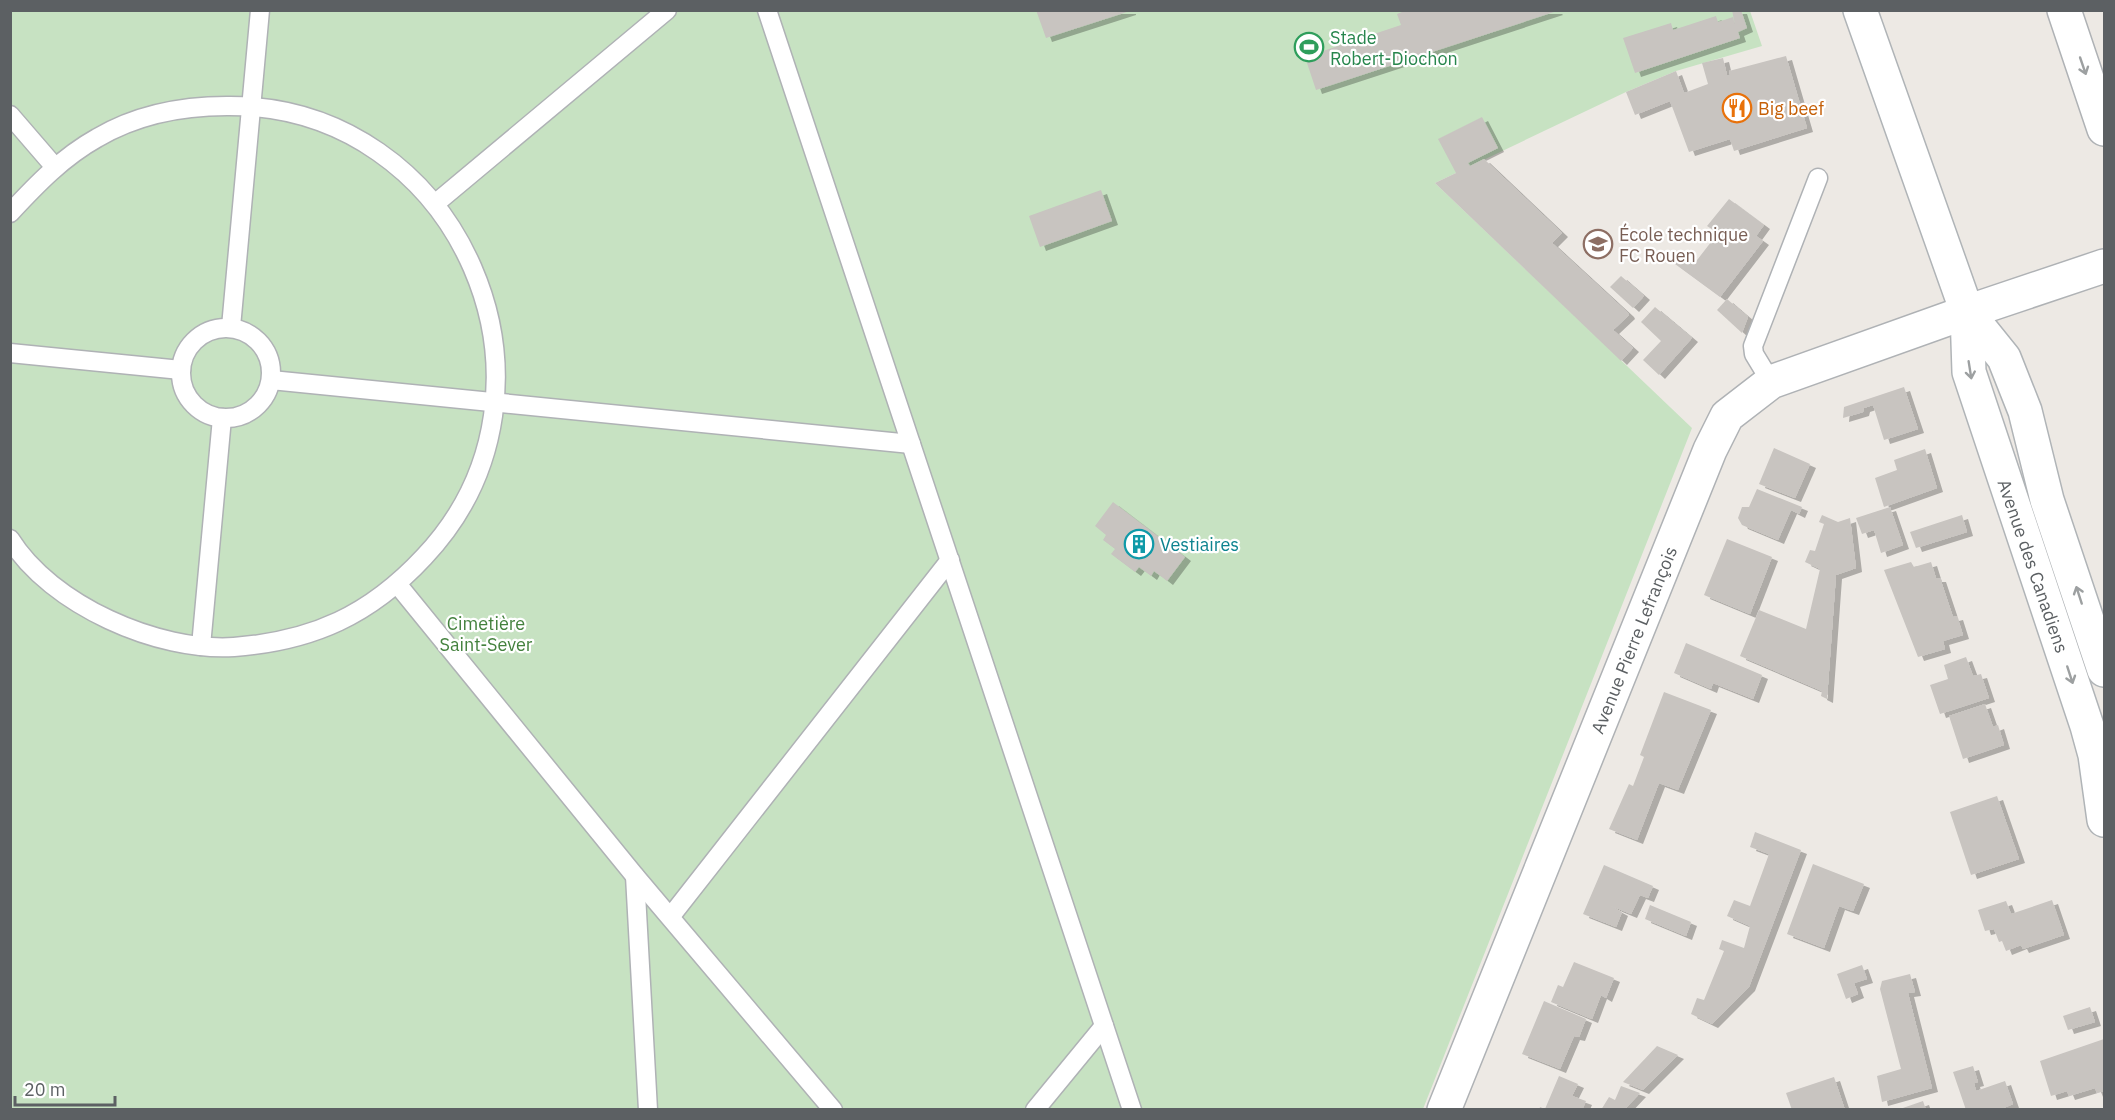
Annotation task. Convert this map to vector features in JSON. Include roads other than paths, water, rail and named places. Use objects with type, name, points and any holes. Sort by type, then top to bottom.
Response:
[{"type":"street","name":"Avenue des Canadiens","points":[[1860,10],[1967,312],[1969,372],[2087,726],[2095,755],[2104,820]]},
{"type":"street","points":[[2064,10],[2104,129]]},
{"type":"street","name":"Avenue Pierre Lefrançois","points":[[1444,1110],[1710,450],[1727,416],[1771,382],[2104,266]]},
{"type":"street","name":"Avenue des Canadiens","points":[[1967,312],[2004,358],[2025,411],[2047,500],[2104,670]]},
{"type":"lane","points":[[231,327],[261,10]]},
{"type":"lane","points":[[436,203],[667,10]]},
{"type":"lane","points":[[767,10],[1131,1110]]},
{"type":"lane","points":[[10,213],[54,166],[98,137],[147,116],[199,106],[251,105],[304,116],[353,136],[398,166],[436,203],[473,263],[477,274],[494,331],[496,402],[480,470],[447,534],[398,585],[360,611],[319,631],[275,643],[229,647],[167,641],[110,622],[59,590],[12,547]]},
{"type":"lane","points":[[10,115],[54,166]]},
{"type":"lane","points":[[1771,382],[1754,354],[1753,346],[1818,178]]},
{"type":"lane","points":[[231,327],[243,330],[261,344],[271,364],[272,380],[259,404],[249,412],[236,417],[222,418],[208,415],[196,407],[182,384],[181,370],[183,356],[201,334],[214,328],[231,327]]},
{"type":"lane","points":[[10,353],[181,370]]},
{"type":"lane","points":[[272,380],[911,444]]},
{"type":"lane","points":[[201,646],[222,418]]},
{"type":"lane","points":[[671,916],[950,560]]},
{"type":"lane","points":[[398,585],[635,876],[833,1110]]},
{"type":"lane","points":[[635,876],[648,1110]]},
{"type":"lane","points":[[1035,1110],[1104,1026]]},
{"type":"place","name":"Stade Robert-Diochon","points":[[1309,47]]},
{"type":"place","name":"Big beef","points":[[1737,108]]},
{"type":"place","name":"École technique FC Rouen","points":[[1598,244]]},
{"type":"place","name":"Vestiaires","points":[[1139,544]]},
{"type":"park label","name":"Cimetière Saint-Sever","points":[[486,633]]}]
